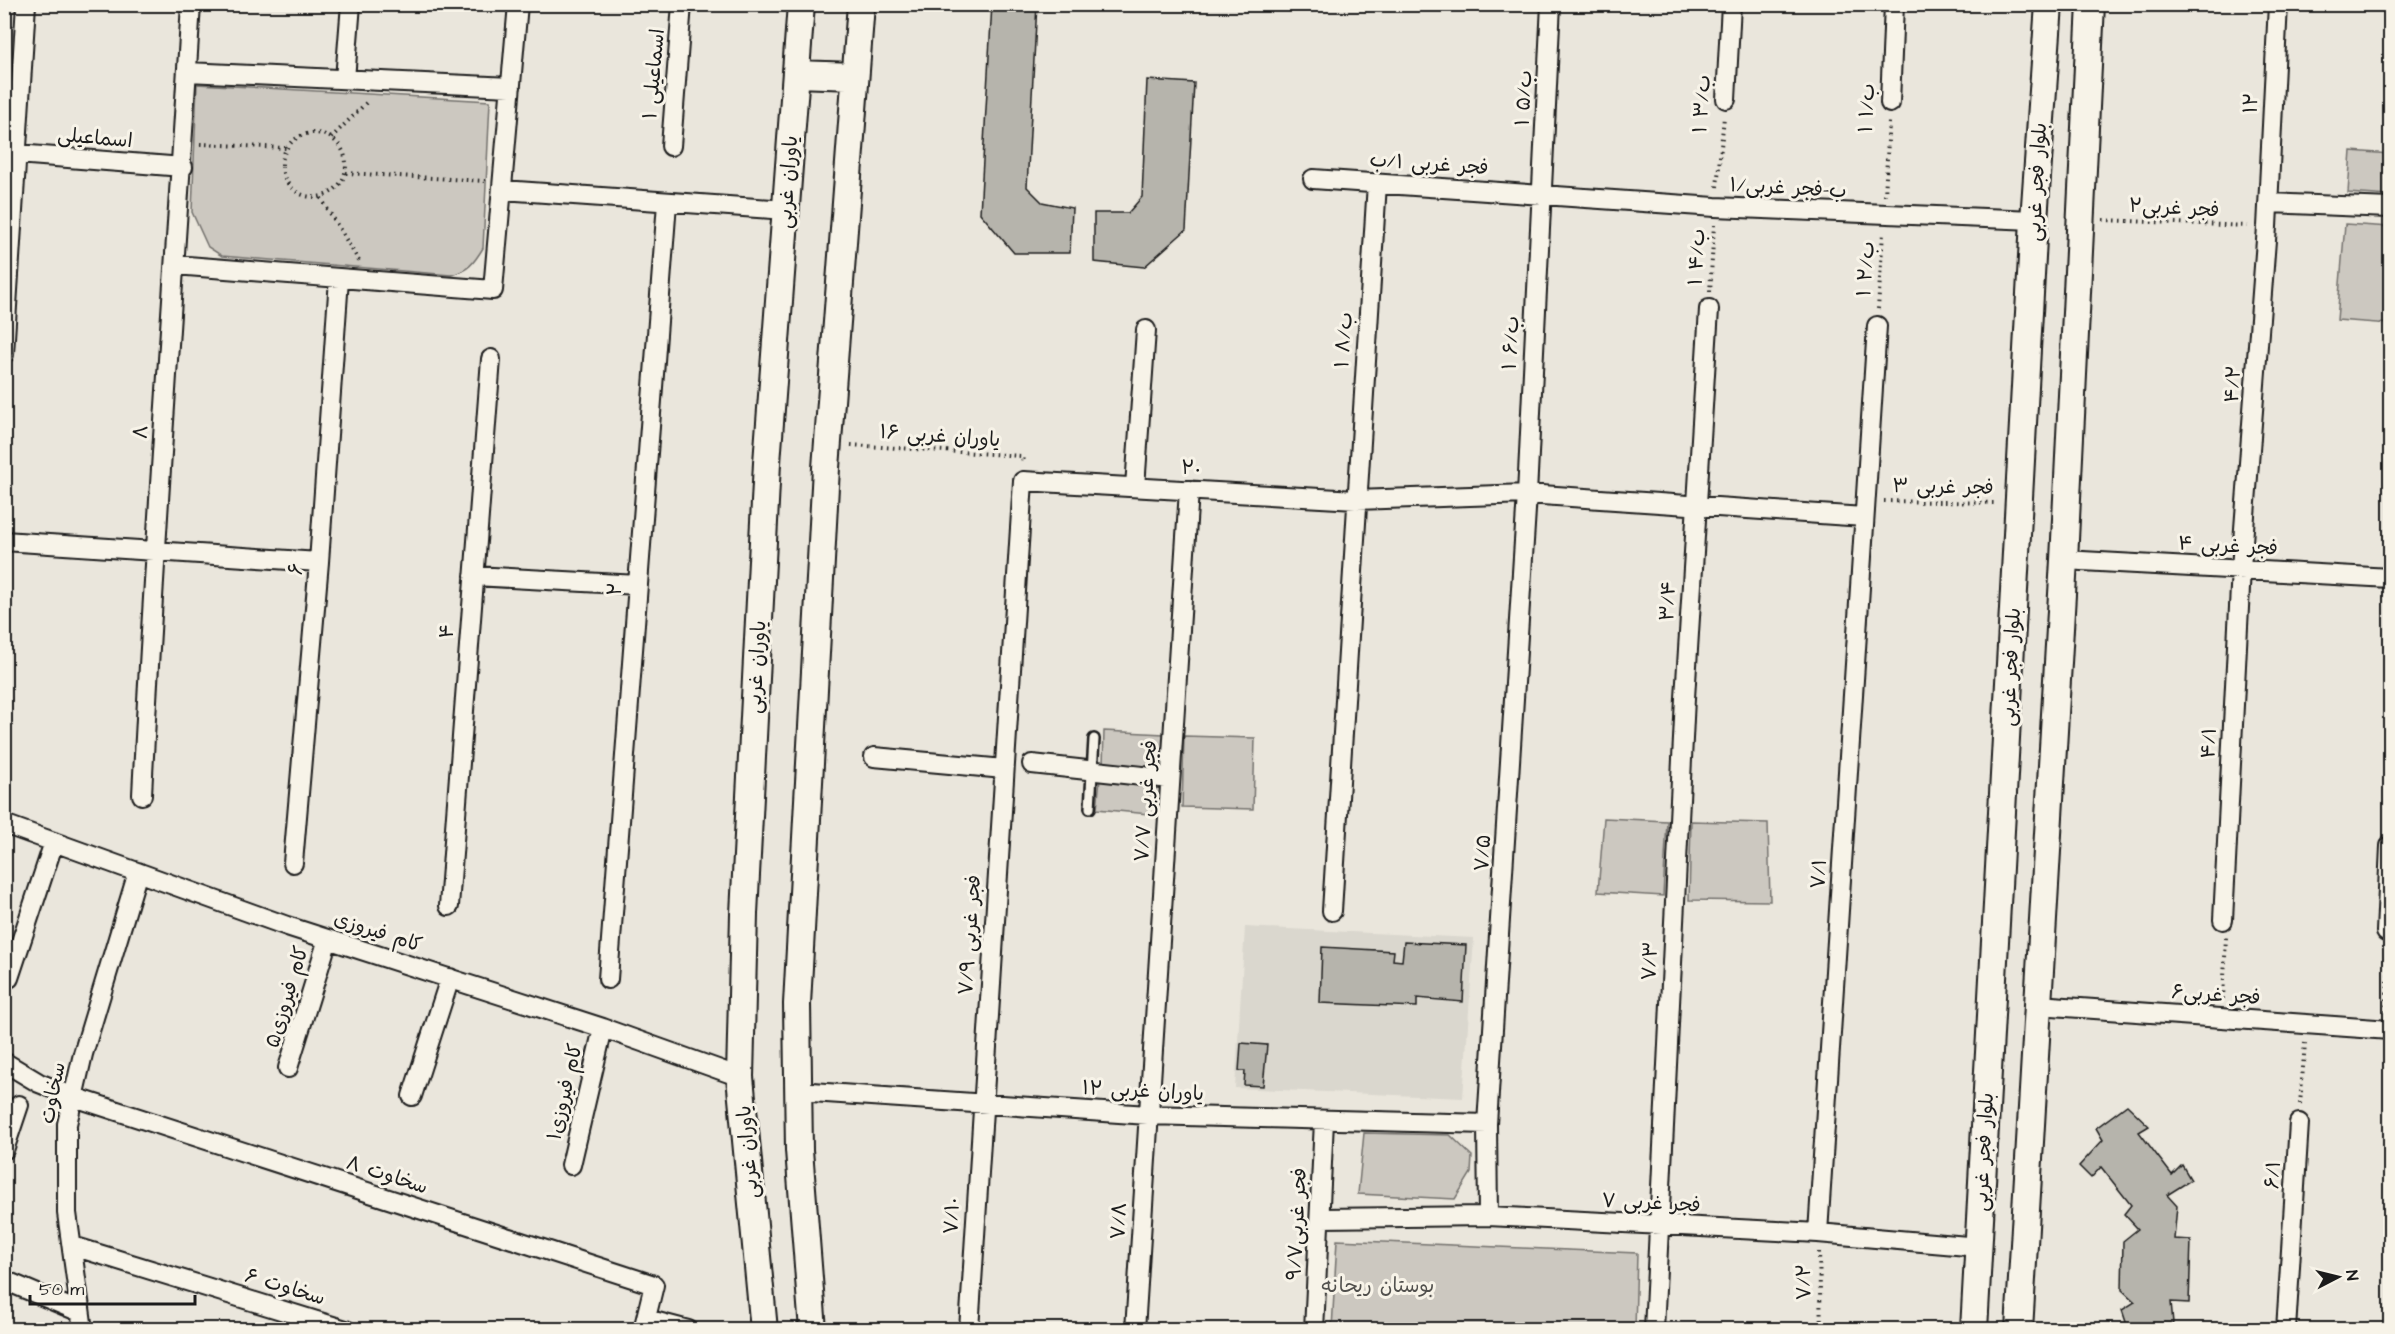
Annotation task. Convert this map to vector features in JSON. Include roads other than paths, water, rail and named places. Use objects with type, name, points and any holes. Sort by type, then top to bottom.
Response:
[{"type":"main road","name":"یاوران غربی","points":[[764,1329],[741,1077],[748,831],[767,463],[801,4]]},
{"type":"main road","points":[[813,1329],[797,1091],[796,1004],[830,444],[861,4]]},
{"type":"main road","name":"بلوار فجر غربی","points":[[1974,1329],[2034,220],[2049,4]]},
{"type":"main road","points":[[2019,1329],[2059,597],[2064,560],[2091,4]]},
{"type":"main road","points":[[796,74],[855,76]]},
{"type":"street","points":[[4,354],[11,152],[26,4]]},
{"type":"street","name":"۸","points":[[142,795],[154,550],[183,167],[191,4]]},
{"type":"street","points":[[345,79],[351,4]]},
{"type":"street","points":[[176,266],[493,290],[518,4]]},
{"type":"street","name":"اسماعیلی ۱","points":[[671,146],[682,4]]},
{"type":"street","name":"۱ ب/۵","points":[[1541,194],[1551,4]]},
{"type":"street","name":"۱ ب/۳","points":[[1726,99],[1731,4]]},
{"type":"street","name":"۱ ب/۱","points":[[1890,104],[1894,4]]},
{"type":"street","name":"۱۲","points":[[2268,203],[2278,4]]},
{"type":"street","points":[[187,72],[511,87]]},
{"type":"street","name":"اسماعیلی","points":[[11,152],[183,167]]},
{"type":"street","name":"فجر غربی ۱/ب","points":[[1313,179],[1541,194]]},
{"type":"street","name":"۱ ب/۸","points":[[1332,911],[1377,183]]},
{"type":"street","points":[[503,186],[667,203],[786,210]]},
{"type":"street","name":"۱/ب-فجر غربی","points":[[1541,194],[1715,207],[2034,220]]},
{"type":"street","name":"۱ ب/۶","points":[[1527,494],[1541,194]]},
{"type":"street","name":"۲","points":[[608,979],[667,203]]},
{"type":"street","points":[[2268,203],[2391,208]]},
{"type":"street","name":"۴/۲","points":[[2241,568],[2268,203]]},
{"type":"street","name":"۶","points":[[293,863],[320,562],[339,279]]},
{"type":"street","name":"۳/۴","points":[[1685,698],[1709,309]]},
{"type":"street","name":"۷/۱","points":[[1818,1233],[1877,326]]},
{"type":"street","points":[[1135,487],[1146,330]]},
{"type":"street","name":"۴","points":[[449,906],[491,359]]},
{"type":"street","name":"۲۰","points":[[1023,481],[1356,500],[1527,494],[1696,507],[1865,509]]},
{"type":"street","name":"۷/۹ فجر غربی","points":[[981,1105],[1023,481]]},
{"type":"street","name":"۷/۷ فجر غربی","points":[[1148,1114],[1189,490]]},
{"type":"street","name":"۷/۵","points":[[1488,1216],[1487,1124],[1527,494]]},
{"type":"street","points":[[4,541],[320,562]]},
{"type":"street","name":"۴ فجر غربی","points":[[2064,560],[2391,578]]},
{"type":"street","name":"۴/۱","points":[[2223,920],[2241,568]]},
{"type":"street","points":[[474,576],[638,585]]},
{"type":"street","name":"۷/۳","points":[[1654,1329],[1685,698]]},
{"type":"street","points":[[874,757],[1004,768]]},
{"type":"street","points":[[1032,764],[1170,779]]},
{"type":"street","name":"کام فیروزی","points":[[4,824],[328,939],[603,1028],[741,1077]]},
{"type":"street","points":[[9,978],[54,842]]},
{"type":"street","points":[[2388,938],[2391,846]]},
{"type":"street","name":"سخاوت","points":[[82,1321],[67,1213],[68,1124],[83,1054],[138,872]]},
{"type":"street","name":"کام فیروزی۵","points":[[288,1068],[328,939]]},
{"type":"street","points":[[412,1096],[450,978]]},
{"type":"street","name":"فجر غربی۶","points":[[2037,1005],[2388,1030]]},
{"type":"street","name":"کام فیروزی۱","points":[[571,1165],[603,1028]]},
{"type":"street","points":[[4,1062],[39,1083],[74,1097]]},
{"type":"street","name":"۱۲ یاوران غربی","points":[[797,1091],[981,1105],[1148,1114],[1487,1124]]},
{"type":"street","name":"سخاوت ۸","points":[[74,1097],[654,1285],[644,1324]]},
{"type":"street","points":[[4,1150],[19,1105]]},
{"type":"street","name":"۷/۱۰","points":[[969,1329],[981,1105]]},
{"type":"street","name":"۷/۸","points":[[1135,1329],[1148,1114]]},
{"type":"street","name":"فجر غربی۹/۷","points":[[1314,1329],[1324,1120]]},
{"type":"street","name":"۶/۱","points":[[2286,1329],[2299,1123]]},
{"type":"street","name":"۷ فجر غربی","points":[[1321,1218],[1488,1216],[1818,1233],[1979,1247]]},
{"type":"street","name":"سخاوت ۶","points":[[73,1246],[346,1329]]},
{"type":"street","points":[[4,1280],[82,1321]]},
{"type":"street","points":[[644,1324],[688,1329]]},
{"type":"lane","points":[[1090,808],[1094,738]]},
{"type":"park label","name":"بوستان ریحانه","points":[[1378,1286]]}]
